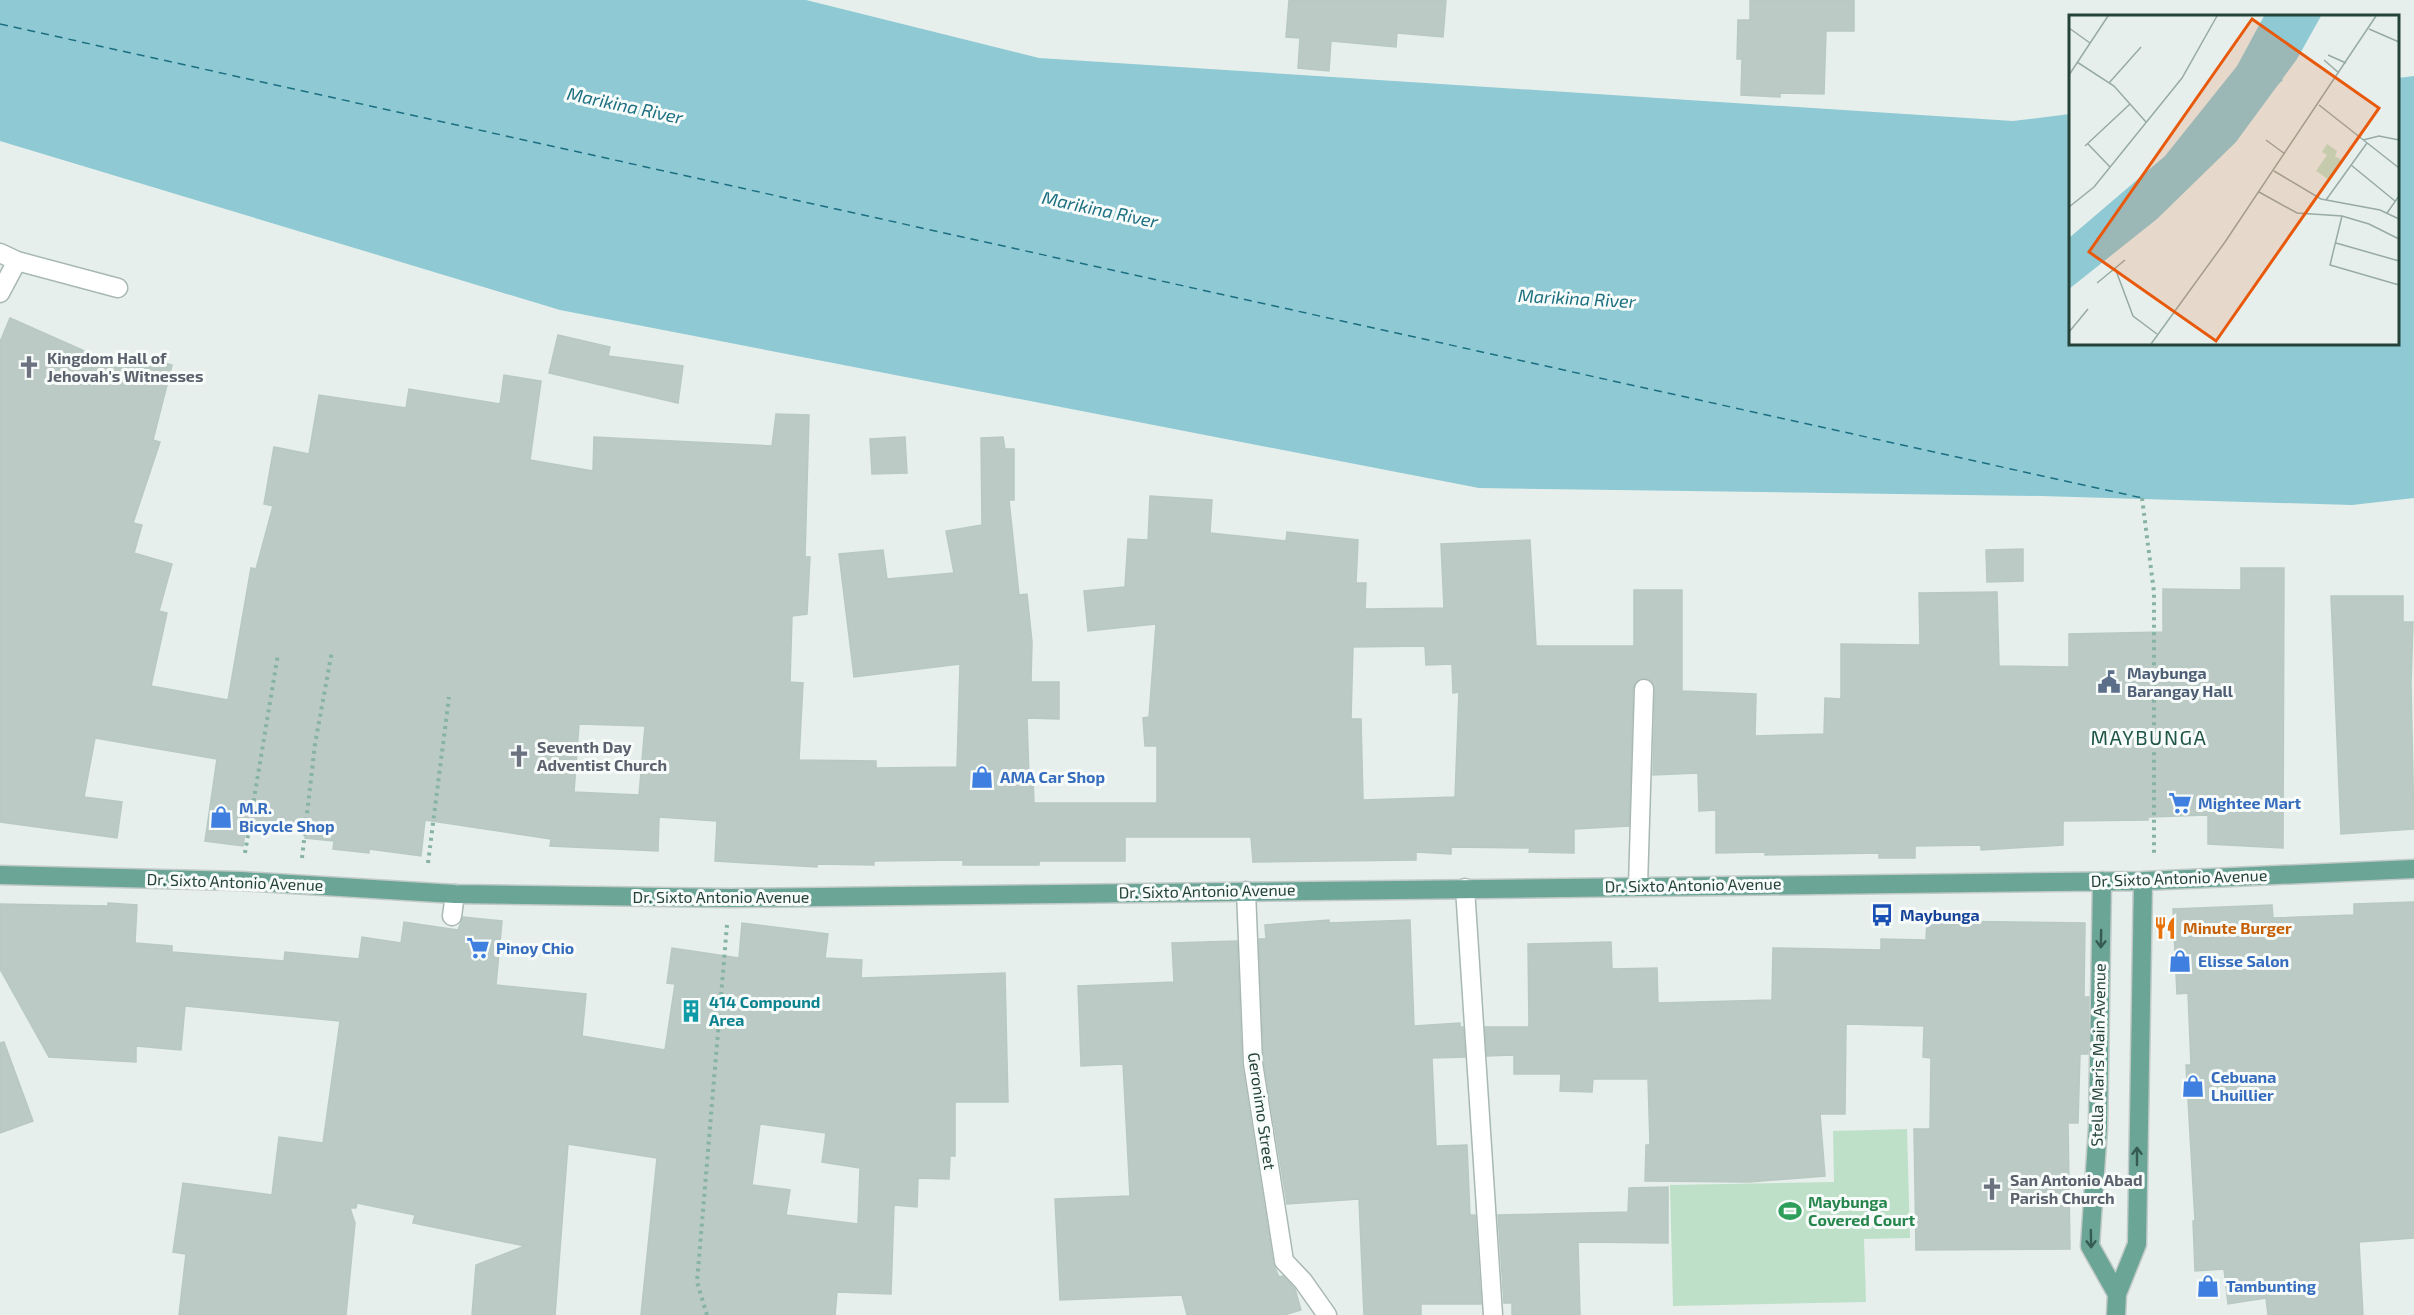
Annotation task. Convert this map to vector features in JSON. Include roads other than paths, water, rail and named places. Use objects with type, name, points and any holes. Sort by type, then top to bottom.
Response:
[{"type":"main road","name":"Dr. Sixto Antonio Avenue","points":[[0,875],[299,884],[455,894],[731,898],[2148,881],[2414,869]]},
{"type":"main road","name":"Stella Maris Main Avenue","points":[[2102,881],[2098,1127],[2090,1246],[2117,1294]]},
{"type":"main road","points":[[2116,1315],[2117,1294],[2137,1244],[2148,881]]},
{"type":"street","points":[[0,253],[16,261],[118,288]]},
{"type":"street","points":[[0,293],[16,261]]},
{"type":"street","points":[[1638,886],[1644,688]]},
{"type":"street","points":[[1466,888],[1493,1315]]},
{"type":"street","name":"Geronimo Street","points":[[1246,891],[1253,1063],[1284,1261],[1303,1281],[1327,1315]]},
{"type":"street","points":[[452,916],[455,894]]},
{"type":"water","name":"Marikina River","points":[[0,0],[806,0],[1039,58],[2013,121],[2069,114],[2069,345],[2399,345],[2399,78],[2414,76],[2414,498],[2352,505],[2041,496],[1479,488],[560,310],[0,141]]},
{"type":"place","name":"Kingdom Hall of Jehovah's Witnesses","points":[[29,367]]},
{"type":"place","name":"Maybunga Barangay Hall","points":[[2109,682]]},
{"type":"place","name":"Seventh Day Adventist Church","points":[[519,756]]},
{"type":"place","name":"AMA Car Shop","points":[[982,777]]},
{"type":"place","name":"Mightee Mart","points":[[2180,803]]},
{"type":"place","name":"M.R. Bicycle Shop","points":[[221,817]]},
{"type":"place","name":"Maybunga","points":[[1882,915]]},
{"type":"place","name":"Minute Burger","points":[[2165,928]]},
{"type":"place","name":"Pinoy Chio","points":[[478,948]]},
{"type":"place","name":"Elisse Salon","points":[[2180,961]]},
{"type":"place","name":"414 Compound Area","points":[[691,1011]]},
{"type":"place","name":"Cebuana Lhuillier","points":[[2193,1086]]},
{"type":"place","name":"San Antonio Abad Parish Church","points":[[1992,1189]]},
{"type":"place","name":"Maybunga Covered Court","points":[[1790,1211]]},
{"type":"place","name":"Tambunting","points":[[2208,1286]]},
{"type":"district","name":"MAYBUNGA","points":[[2149,738]]}]
